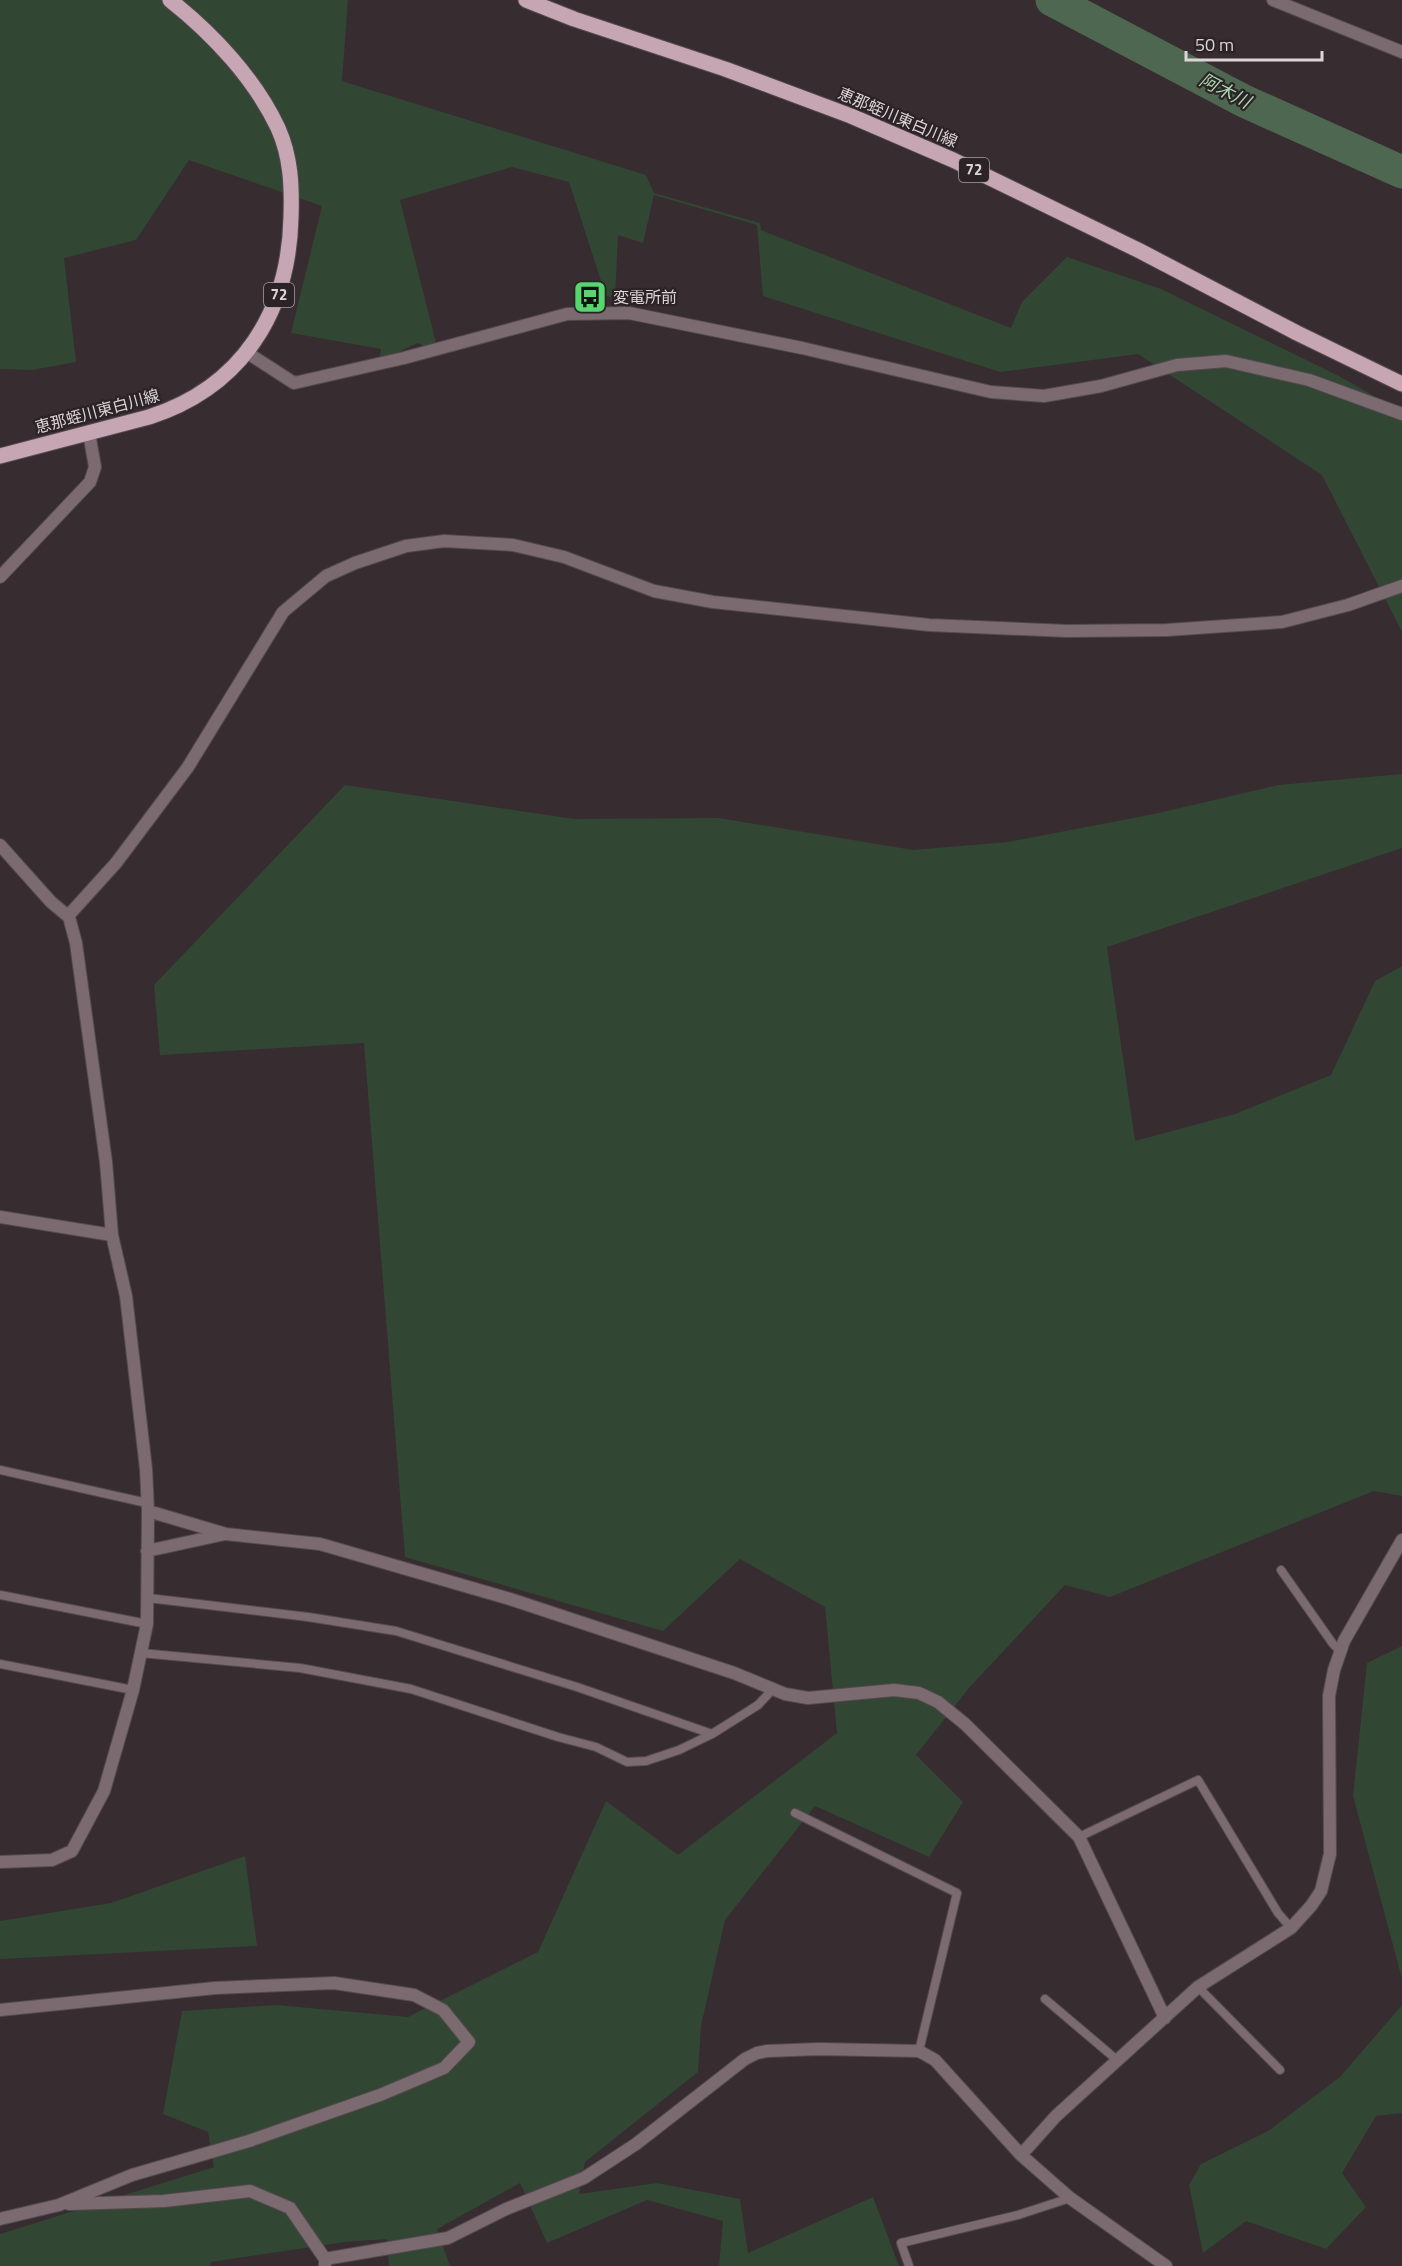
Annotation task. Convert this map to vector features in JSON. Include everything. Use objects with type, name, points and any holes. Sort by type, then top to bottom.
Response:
[{"type":"main road","name":"恵那蛭川東白川線","points":[[0,456],[173,409],[200,395],[246,352],[261,333],[281,291],[289,257],[291,235],[291,172],[279,129],[255,90],[210,35],[170,0]]},
{"type":"main road","name":"恵那蛭川東白川線","points":[[526,0],[574,19],[725,69],[851,116],[934,152],[1140,251],[1297,333],[1402,384]]},
{"type":"street","points":[[1273,0],[1402,52]]},
{"type":"street","points":[[246,352],[294,382],[404,358],[567,314],[629,313],[802,348],[991,392],[1044,396],[1101,386],[1177,365],[1226,361],[1309,380],[1402,414]]},
{"type":"street","points":[[0,576],[90,482],[95,467],[89,433]]},
{"type":"street","points":[[68,916],[116,862],[188,766],[283,612],[326,576],[355,563],[406,546],[444,541],[513,545],[564,557],[654,591],[713,602],[929,625],[1066,631],[1167,630],[1282,622],[1348,605],[1402,586]]},
{"type":"street","points":[[0,845],[51,902],[68,916],[76,943],[103,1139],[112,1235],[126,1296],[146,1469],[148,1598],[147,1623],[133,1690],[104,1791],[72,1851],[52,1860],[0,1862]]},
{"type":"street","points":[[0,1217],[112,1235]]},
{"type":"street","points":[[147,1507],[226,1534],[320,1544],[510,1599],[734,1673],[785,1694],[808,1698],[894,1690],[919,1693],[938,1702],[973,1732],[1079,1837],[1165,2018]]},
{"type":"street","points":[[147,1551],[226,1534]]},
{"type":"street","points":[[1020,2155],[1056,2116],[1198,1987],[1292,1928],[1311,1906],[1320,1891],[1330,1854],[1329,1696],[1334,1670],[1340,1651],[1402,1540]]},
{"type":"street","points":[[0,2010],[215,1988],[334,1983],[414,1995],[443,2010],[469,2042],[444,2068],[380,2095],[249,2141],[132,2175],[59,2205],[0,2218]]},
{"type":"street","points":[[59,2205],[164,2201],[250,2191],[290,2208],[325,2263],[448,2238],[506,2209],[584,2178],[636,2144],[745,2059],[757,2053],[819,2049],[919,2051],[934,2060],[1020,2155],[1070,2199],[1166,2266]]},
{"type":"lane","points":[[0,1470],[147,1507]]},
{"type":"lane","points":[[1281,1570],[1340,1651]]},
{"type":"lane","points":[[0,1595],[147,1623]]},
{"type":"lane","points":[[148,1598],[396,1630],[577,1687],[712,1734]]},
{"type":"lane","points":[[141,1653],[300,1668],[411,1689],[558,1737],[596,1747],[627,1762],[646,1761],[693,1745],[758,1705],[773,1689]]},
{"type":"lane","points":[[0,1664],[133,1690]]},
{"type":"lane","points":[[1079,1837],[1198,1780],[1278,1913],[1292,1928]]},
{"type":"lane","points":[[795,1813],[957,1893],[919,2051]]},
{"type":"lane","points":[[1198,1987],[1280,2070]]},
{"type":"lane","points":[[1045,1999],[1117,2060]]},
{"type":"lane","points":[[909,2266],[901,2243],[1018,2215],[1070,2199]]},
{"type":"green space","points":[[0,0],[348,0],[342,81],[646,175],[654,193],[760,223],[761,230],[1011,328],[1022,302],[1067,257],[1161,289],[1339,376],[1402,412],[1402,632],[1322,475],[1138,354],[1000,372],[763,296],[757,225],[654,195],[643,243],[618,235],[615,298],[606,296],[569,182],[512,167],[400,200],[436,343],[424,346],[418,343],[392,355],[380,356],[381,349],[291,333],[322,206],[189,160],[136,240],[64,258],[76,362],[32,370],[0,369]]},
{"type":"green space","points":[[1402,774],[1402,848],[1107,947],[1135,1141],[1235,1114],[1331,1075],[1375,981],[1402,966],[1402,1496],[1374,1491],[1110,1597],[1065,1585],[969,1688],[916,1755],[963,1802],[929,1857],[815,1806],[725,1920],[701,2026],[698,2072],[585,2162],[579,2194],[657,2183],[740,2199],[748,2253],[873,2197],[899,2266],[719,2266],[723,2221],[647,2200],[547,2243],[520,2183],[437,2229],[450,2266],[389,2266],[387,2239],[345,2242],[211,2262],[210,2266],[0,2266],[0,2234],[214,2167],[208,2132],[163,2114],[182,2011],[276,2005],[408,2017],[538,1952],[606,1801],[678,1855],[837,1733],[825,1607],[740,1559],[663,1631],[405,1557],[364,1043],[160,1055],[154,985],[345,785],[574,819],[719,818],[913,850],[1008,842],[1154,814],[1279,785]]},
{"type":"green space","points":[[1402,1646],[1402,1979],[1353,1796],[1367,1663]]},
{"type":"green space","points":[[245,1856],[257,1946],[0,1959],[0,1921],[111,1903]]},
{"type":"green space","points":[[1402,2005],[1402,2113],[1376,2116],[1342,2173],[1366,2207],[1326,2249],[1246,2221],[1203,2253],[1189,2185],[1201,2164],[1268,2131],[1340,2077]]},
{"type":"waterway","name":"阿木川","points":[[1052,0],[1244,101],[1402,172]]},
{"type":"place","name":"変電所前","points":[[590,297]]}]
